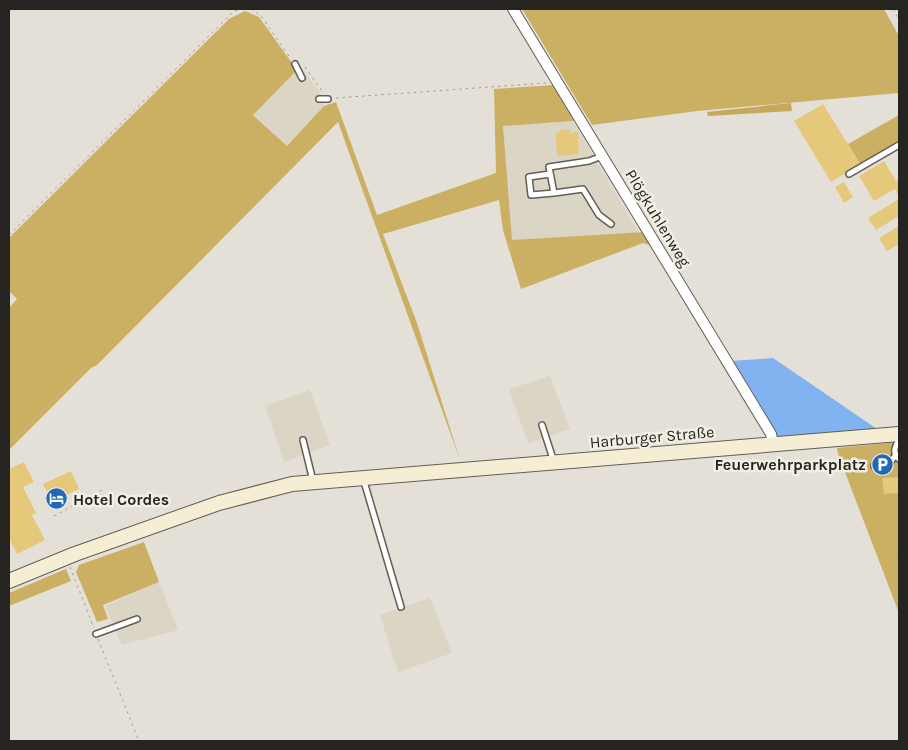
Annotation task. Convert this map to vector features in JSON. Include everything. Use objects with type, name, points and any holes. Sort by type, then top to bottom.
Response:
[{"type":"street","name":"Plögkuhlenweg","points":[[513,9],[770,434],[773,444]]},
{"type":"street","name":"Harburger Straße","points":[[9,581],[67,557],[268,488],[313,482],[899,434]]},
{"type":"lane","points":[[295,64],[302,78]]},
{"type":"lane","points":[[319,99],[328,98]]},
{"type":"lane","points":[[849,174],[899,145]]},
{"type":"lane","points":[[554,193],[549,167],[589,162],[603,156]]},
{"type":"lane","points":[[550,174],[529,177],[531,195],[583,189],[599,216],[611,224]]},
{"type":"lane","points":[[542,425],[554,462]]},
{"type":"lane","points":[[874,466],[888,465],[897,457],[894,448],[899,441],[899,434]]},
{"type":"lane","points":[[303,440],[313,482]]},
{"type":"lane","points":[[363,478],[402,607]]},
{"type":"lane","points":[[96,634],[137,619]]},
{"type":"path","points":[[9,235],[234,11],[242,9]]},
{"type":"path","points":[[252,9],[261,16],[295,64],[306,67],[328,98],[558,82]]},
{"type":"path","points":[[893,9],[899,20]]},
{"type":"path","points":[[54,516],[104,489]]},
{"type":"path","points":[[67,557],[139,741]]},
{"type":"shaded area","points":[[522,9],[884,9],[899,36],[899,93],[697,111],[592,125]]},
{"type":"shaded area","points":[[245,11],[259,17],[297,70],[253,115],[287,146],[324,106],[336,102],[377,215],[496,173],[494,89],[554,85],[576,118],[573,121],[503,126],[512,240],[645,232],[653,246],[643,243],[521,289],[503,230],[499,200],[383,234],[417,323],[460,460],[338,122],[97,365],[91,368],[9,450],[9,308],[17,299],[9,291],[9,238],[229,19]]},
{"type":"shaded area","points":[[303,69],[322,96],[324,106],[287,146],[253,114],[297,70]]},
{"type":"shaded area","points":[[791,103],[792,111],[708,116],[707,112]]},
{"type":"shaded area","points":[[899,115],[899,141],[860,164],[848,144]]},
{"type":"shaded area","points":[[573,121],[639,233],[512,241],[503,126]]},
{"type":"shaded area","points":[[550,376],[570,429],[528,443],[509,389]]},
{"type":"shaded area","points":[[310,390],[330,445],[284,462],[265,406]]},
{"type":"shaded area","points":[[899,442],[899,613],[837,448]]},
{"type":"shaded area","points":[[144,542],[159,582],[103,605],[108,619],[97,622],[76,572],[79,565]]},
{"type":"shaded area","points":[[66,569],[71,581],[9,606],[9,593]]},
{"type":"shaded area","points":[[159,582],[178,630],[122,645],[105,606]]},
{"type":"shaded area","points":[[430,598],[452,653],[398,672],[380,615]]},
{"type":"water","points":[[773,358],[880,431],[777,439],[730,361]]},
{"type":"building","points":[[823,104],[860,164],[831,182],[794,121]]},
{"type":"building","points":[[570,129],[570,133],[578,132],[579,154],[557,156],[556,133],[560,132],[560,130]]},
{"type":"building","points":[[884,161],[896,181],[899,179],[899,197],[895,189],[874,201],[859,176]]},
{"type":"building","points":[[844,182],[853,197],[844,203],[835,187]]},
{"type":"building","points":[[899,199],[899,216],[876,230],[868,218]]},
{"type":"building","points":[[899,226],[899,244],[887,251],[879,238]]},
{"type":"building","points":[[24,462],[34,482],[23,487],[36,513],[32,515],[45,540],[17,554],[9,538],[9,469]]},
{"type":"building","points":[[71,471],[79,489],[52,502],[43,484]]},
{"type":"building","points":[[899,477],[899,493],[884,494],[882,478]]},
{"type":"place","name":"Feuerwehrparkplatz","points":[[882,464]]},
{"type":"place","name":"Hotel Cordes","points":[[57,499]]}]
